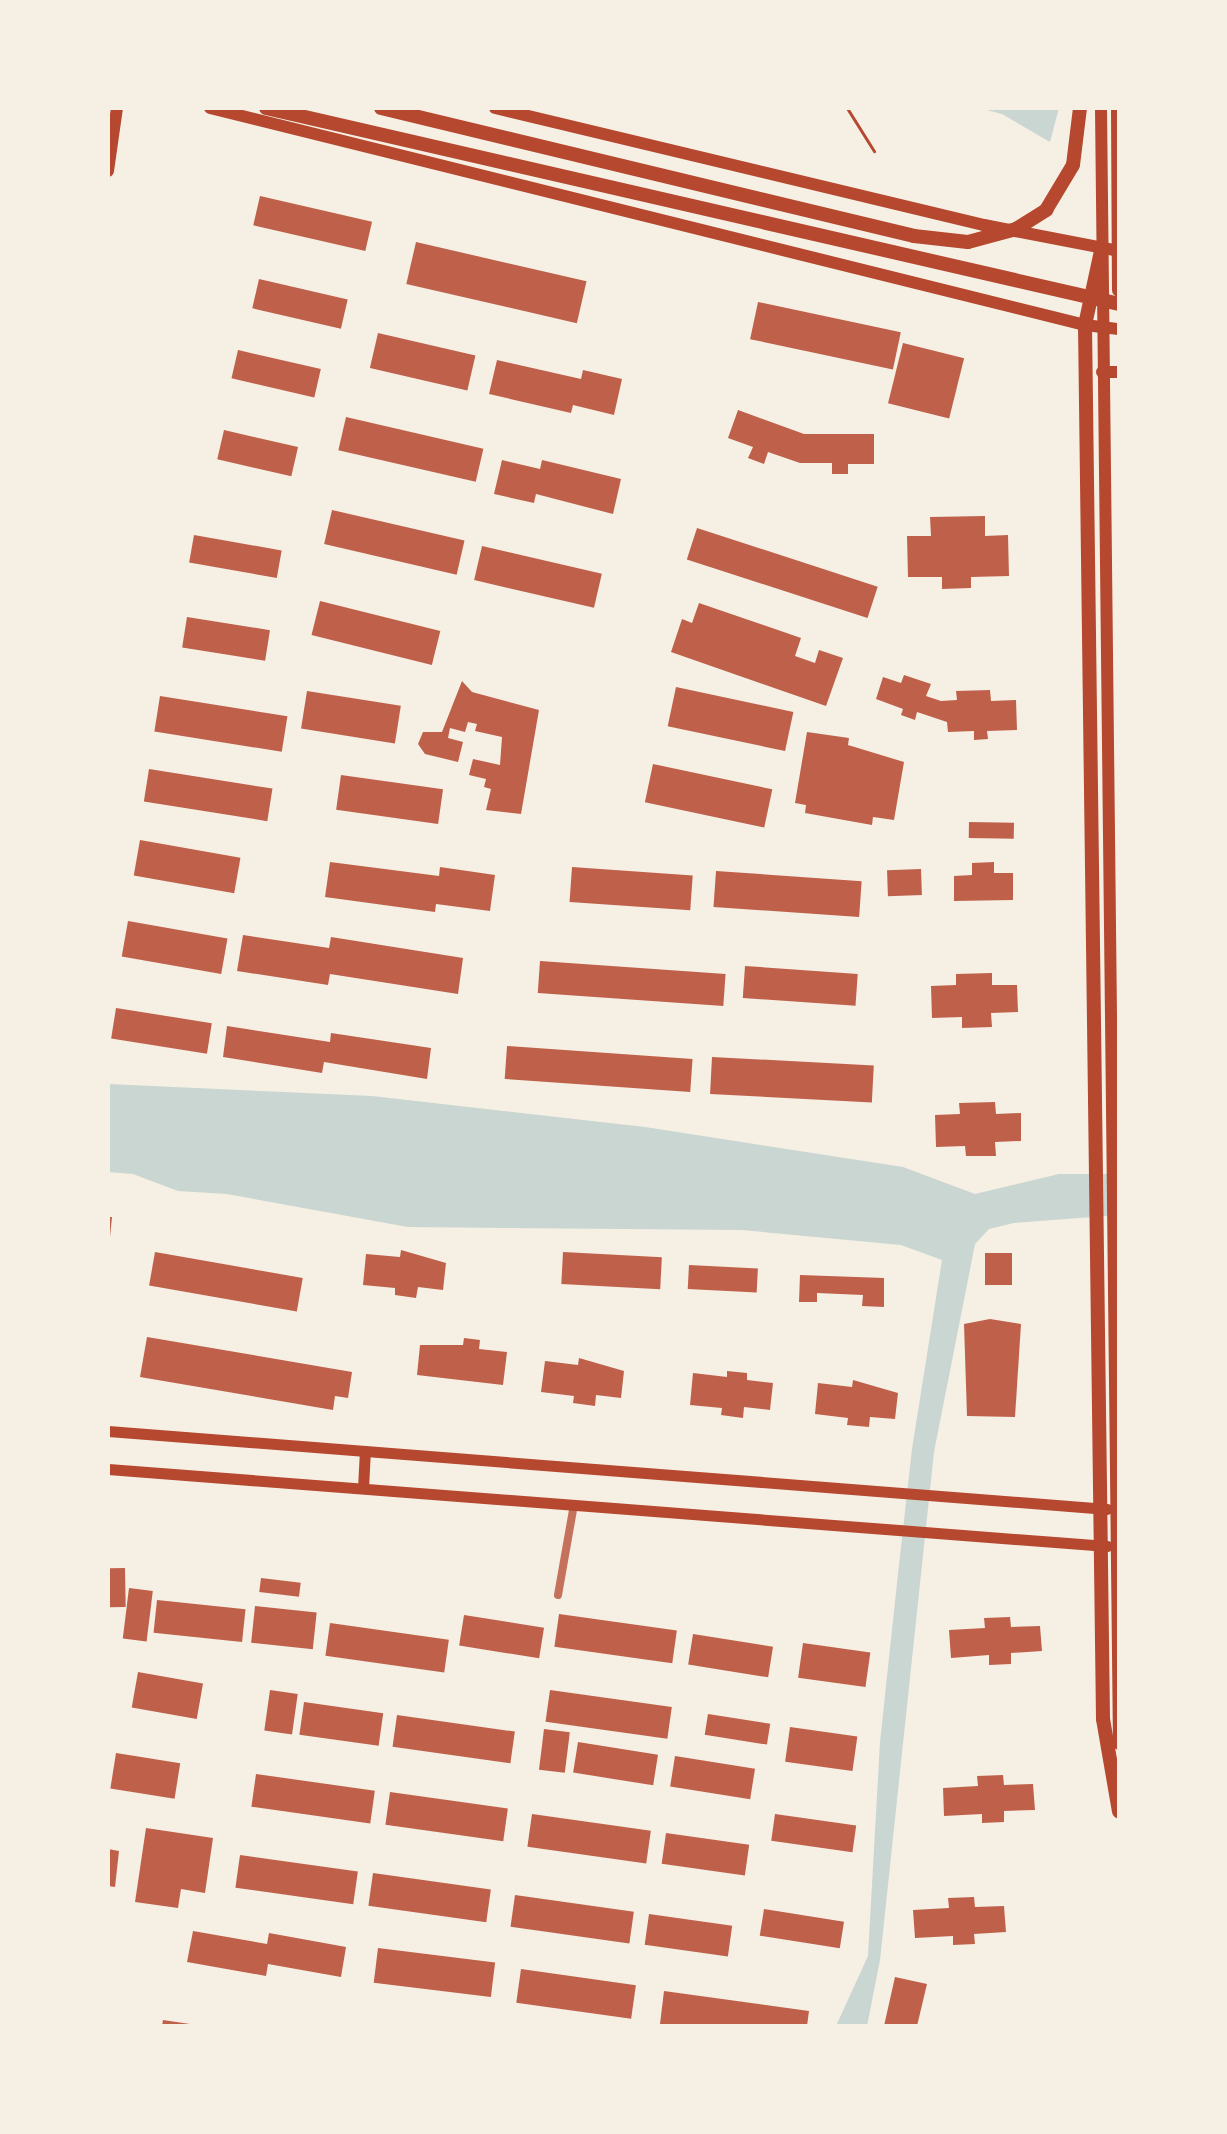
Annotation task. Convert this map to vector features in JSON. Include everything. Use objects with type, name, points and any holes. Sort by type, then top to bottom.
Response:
[{"type":"highway","points":[[266,108],[443,145],[1119,304]]},
{"type":"highway","points":[[381,108],[914,236],[968,242],[1016,229],[1046,210],[1073,165],[1080,108]]},
{"type":"highway","points":[[1118,108],[1119,290]]},
{"type":"highway","points":[[1101,251],[1085,325],[1103,1719],[1119,1812]]},
{"type":"main road","points":[[108,171],[117,108]]},
{"type":"main road","points":[[210,108],[1085,325],[1119,329]]},
{"type":"main road","points":[[495,108],[1101,251],[1119,251]]},
{"type":"main road","points":[[1101,113],[1119,1744]]},
{"type":"main road","points":[[1102,372],[1119,372]]},
{"type":"main road","points":[[108,1431],[1117,1510]]},
{"type":"main road","points":[[363,1488],[365,1451]]},
{"type":"main road","points":[[108,1469],[1118,1547]]},
{"type":"street","points":[[558,1595],[574,1504]]},
{"type":"path","points":[[847,108],[874,151]]},
{"type":"shaded area","points":[[979,108],[1059,108],[1050,142],[1002,114]]},
{"type":"shaded area","points":[[108,1084],[372,1096],[645,1127],[903,1167],[975,1194],[1059,1174],[1119,1174],[1119,1215],[1014,1223],[989,1229],[975,1244],[934,1452],[880,1960],[867,2026],[836,2026],[868,1956],[880,1742],[912,1449],[942,1260],[901,1245],[742,1230],[408,1227],[227,1194],[178,1191],[133,1174],[108,1172]]},
{"type":"building","points":[[260,196],[372,222],[365,251],[253,225]]},
{"type":"building","points":[[416,242],[587,281],[577,323],[406,284]]},
{"type":"building","points":[[259,279],[348,299],[341,329],[252,308]]},
{"type":"building","points":[[758,302],[901,332],[893,370],[750,339]]},
{"type":"building","points":[[378,333],[475,355],[467,391],[370,368]]},
{"type":"building","points":[[903,343],[964,358],[949,418],[888,403]]},
{"type":"building","points":[[238,350],[321,369],[314,397],[231,378]]},
{"type":"building","points":[[497,360],[581,379],[583,370],[622,379],[614,415],[573,405],[571,413],[489,394]]},
{"type":"building","points":[[738,410],[804,434],[874,434],[874,464],[848,464],[848,474],[832,474],[832,463],[800,463],[768,452],[764,464],[748,458],[753,447],[728,438]]},
{"type":"building","points":[[346,417],[483,449],[476,482],[338,450]]},
{"type":"building","points":[[224,430],[298,447],[291,476],[217,459]]},
{"type":"building","points":[[502,460],[540,469],[542,460],[621,479],[613,514],[536,494],[534,503],[494,494]]},
{"type":"building","points":[[332,510],[465,541],[457,575],[324,544]]},
{"type":"building","points":[[985,516],[985,536],[1008,535],[1009,576],[971,577],[971,588],[942,589],[942,577],[908,577],[907,536],[931,536],[930,517]]},
{"type":"building","points":[[697,528],[878,587],[868,618],[687,559]]},
{"type":"building","points":[[194,535],[282,550],[277,578],[189,563]]},
{"type":"building","points":[[482,546],[602,574],[594,608],[474,580]]},
{"type":"building","points":[[320,601],[440,631],[432,665],[312,635]]},
{"type":"building","points":[[699,603],[801,638],[795,656],[815,663],[819,650],[843,658],[826,706],[671,652],[682,619],[692,623]]},
{"type":"building","points":[[187,617],[270,630],[265,661],[182,648]]},
{"type":"building","points":[[904,675],[931,684],[926,696],[941,701],[957,700],[956,691],[990,690],[991,701],[1016,700],[1017,730],[987,731],[988,739],[974,740],[974,731],[948,732],[947,722],[917,712],[915,720],[901,715],[903,709],[876,699],[883,677],[901,683]]},
{"type":"building","points":[[462,681],[472,692],[539,710],[521,814],[486,810],[491,789],[484,787],[486,779],[469,775],[473,759],[500,765],[502,737],[475,731],[477,724],[468,722],[465,732],[450,728],[448,738],[463,742],[458,762],[425,754],[418,744],[423,732],[442,732]]},
{"type":"building","points":[[676,687],[793,712],[785,751],[668,726]]},
{"type":"building","points":[[307,691],[401,706],[395,743],[301,729]]},
{"type":"building","points":[[160,696],[287,716],[282,752],[154,732]]},
{"type":"building","points":[[807,732],[849,738],[848,745],[904,762],[894,820],[873,817],[872,825],[805,813],[806,805],[795,803]]},
{"type":"building","points":[[653,764],[772,789],[764,828],[645,802]]},
{"type":"building","points":[[149,769],[272,789],[267,821],[144,802]]},
{"type":"building","points":[[341,775],[443,789],[438,824],[336,810]]},
{"type":"building","points":[[969,822],[1014,823],[1014,839],[969,838]]},
{"type":"building","points":[[140,840],[240,858],[234,893],[134,875]]},
{"type":"building","points":[[330,862],[439,876],[440,867],[495,875],[490,911],[436,904],[435,912],[325,897]]},
{"type":"building","points":[[994,862],[994,873],[1013,873],[1013,900],[954,901],[954,876],[972,875],[972,863]]},
{"type":"building","points":[[572,867],[693,875],[690,910],[570,902]]},
{"type":"building","points":[[921,869],[922,895],[888,896],[887,870]]},
{"type":"building","points":[[716,871],[862,881],[859,917],[713,907]]},
{"type":"building","points":[[128,921],[227,939],[221,974],[122,956]]},
{"type":"building","points":[[243,935],[329,948],[331,937],[463,958],[458,994],[330,974],[328,985],[237,971]]},
{"type":"building","points":[[540,961],[726,974],[723,1006],[538,993]]},
{"type":"building","points":[[745,966],[858,974],[855,1006],[743,998]]},
{"type":"building","points":[[992,973],[992,985],[1017,985],[1018,1012],[991,1013],[992,1027],[962,1028],[962,1017],[932,1018],[931,986],[956,985],[956,974]]},
{"type":"building","points":[[116,1008],[212,1023],[207,1054],[111,1039]]},
{"type":"building","points":[[227,1026],[330,1042],[331,1033],[431,1048],[427,1079],[324,1062],[322,1073],[223,1057]]},
{"type":"building","points":[[507,1046],[693,1059],[690,1092],[505,1079]]},
{"type":"building","points":[[712,1057],[874,1065],[872,1102],[710,1094]]},
{"type":"building","points":[[995,1102],[996,1114],[1021,1113],[1021,1141],[995,1142],[996,1156],[966,1156],[965,1146],[936,1147],[935,1115],[960,1114],[959,1103]]},
{"type":"building","points":[[108,1217],[112,1217],[110,1237],[108,1237]]},
{"type":"building","points":[[401,1250],[446,1263],[443,1290],[418,1287],[416,1298],[395,1295],[395,1288],[363,1285],[366,1254],[400,1257]]},
{"type":"building","points":[[155,1252],[303,1278],[297,1312],[149,1285]]},
{"type":"building","points":[[563,1252],[662,1257],[660,1289],[561,1284]]},
{"type":"building","points":[[985,1253],[1012,1253],[1012,1285],[985,1285]]},
{"type":"building","points":[[689,1265],[758,1269],[757,1293],[688,1289]]},
{"type":"building","points":[[800,1275],[884,1278],[884,1307],[862,1306],[863,1295],[817,1293],[817,1302],[799,1302]]},
{"type":"building","points":[[990,1319],[1021,1324],[1015,1417],[967,1416],[964,1324]]},
{"type":"building","points":[[147,1337],[352,1372],[348,1398],[335,1396],[333,1410],[140,1377]]},
{"type":"building","points":[[464,1338],[480,1340],[479,1349],[507,1352],[503,1385],[417,1375],[420,1345],[463,1345]]},
{"type":"building","points":[[579,1358],[624,1371],[621,1398],[596,1395],[595,1406],[573,1403],[574,1396],[541,1392],[545,1361],[578,1365]]},
{"type":"building","points":[[727,1371],[747,1373],[747,1380],[773,1383],[770,1410],[744,1407],[743,1418],[721,1415],[722,1408],[690,1405],[693,1373],[727,1377]]},
{"type":"building","points":[[853,1380],[898,1393],[895,1419],[870,1417],[869,1427],[847,1425],[848,1418],[815,1414],[818,1383],[852,1387]]},
{"type":"building","points":[[109,1568],[125,1568],[126,1607],[110,1607]]},
{"type":"building","points":[[261,1578],[301,1583],[299,1597],[259,1592]]},
{"type":"building","points":[[129,1588],[153,1591],[147,1642],[123,1639]]},
{"type":"building","points":[[157,1600],[246,1609],[242,1642],[154,1633]]},
{"type":"building","points":[[255,1606],[317,1612],[313,1649],[251,1643]]},
{"type":"building","points":[[559,1614],[677,1631],[672,1663],[554,1647]]},
{"type":"building","points":[[464,1615],[544,1628],[539,1658],[459,1646]]},
{"type":"building","points":[[1010,1617],[1011,1627],[1040,1626],[1042,1651],[1011,1653],[1011,1664],[989,1665],[989,1655],[951,1658],[949,1630],[985,1628],[984,1618]]},
{"type":"building","points":[[330,1623],[449,1640],[444,1672],[325,1656]]},
{"type":"building","points":[[693,1634],[773,1647],[768,1677],[688,1665]]},
{"type":"building","points":[[803,1643],[870,1652],[865,1687],[798,1678]]},
{"type":"building","points":[[138,1672],[203,1683],[197,1719],[132,1707]]},
{"type":"building","points":[[270,1690],[298,1694],[292,1734],[264,1731]]},
{"type":"building","points":[[550,1690],[672,1707],[667,1739],[546,1722]]},
{"type":"building","points":[[304,1702],[383,1713],[379,1746],[299,1735]]},
{"type":"building","points":[[708,1714],[770,1724],[767,1745],[705,1735]]},
{"type":"building","points":[[397,1715],[515,1732],[510,1763],[393,1747]]},
{"type":"building","points":[[790,1727],[857,1736],[852,1771],[785,1762]]},
{"type":"building","points":[[544,1729],[570,1732],[565,1773],[539,1770]]},
{"type":"building","points":[[578,1742],[658,1755],[653,1785],[573,1773]]},
{"type":"building","points":[[116,1753],[180,1763],[175,1799],[110,1789]]},
{"type":"building","points":[[675,1756],[755,1769],[750,1799],[670,1787]]},
{"type":"building","points":[[256,1774],[375,1791],[370,1823],[251,1807]]},
{"type":"building","points":[[1003,1775],[1004,1785],[1033,1784],[1035,1810],[1004,1811],[1004,1822],[982,1823],[982,1814],[944,1816],[943,1788],[978,1786],[977,1776]]},
{"type":"building","points":[[390,1792],[508,1809],[503,1841],[385,1825]]},
{"type":"building","points":[[532,1814],[651,1831],[646,1863],[527,1847]]},
{"type":"building","points":[[775,1814],[856,1825],[852,1852],[771,1841]]},
{"type":"building","points":[[146,1828],[213,1838],[205,1893],[181,1889],[178,1908],[135,1902]]},
{"type":"building","points":[[666,1833],[749,1845],[745,1875],[662,1864]]},
{"type":"building","points":[[108,1849],[119,1851],[115,1887],[108,1886]]},
{"type":"building","points":[[240,1855],[358,1872],[353,1904],[235,1888]]},
{"type":"building","points":[[373,1873],[491,1890],[486,1922],[368,1906]]},
{"type":"building","points":[[515,1895],[634,1912],[629,1943],[511,1927]]},
{"type":"building","points":[[974,1897],[975,1907],[1004,1906],[1006,1932],[974,1934],[975,1944],[953,1945],[953,1936],[915,1938],[913,1910],[949,1908],[948,1898]]},
{"type":"building","points":[[764,1909],[844,1922],[840,1948],[760,1936]]},
{"type":"building","points":[[649,1914],[732,1926],[728,1956],[645,1945]]},
{"type":"building","points":[[193,1931],[267,1944],[269,1933],[346,1947],[341,1977],[268,1964],[266,1976],[187,1962]]},
{"type":"building","points":[[378,1948],[495,1962],[491,1997],[374,1983]]},
{"type":"building","points":[[521,1969],[636,1985],[631,2019],[516,2003]]},
{"type":"building","points":[[895,1977],[927,1984],[917,2026],[884,2026]]},
{"type":"building","points":[[664,1991],[809,2011],[807,2026],[660,2024]]},
{"type":"building","points":[[163,2020],[190,2024],[190,2026],[162,2026]]}]
